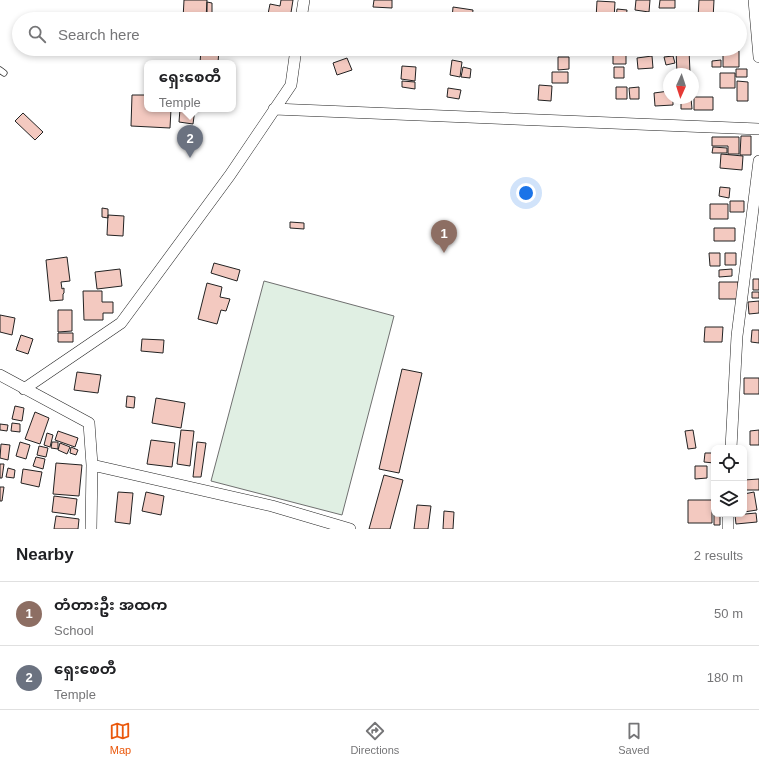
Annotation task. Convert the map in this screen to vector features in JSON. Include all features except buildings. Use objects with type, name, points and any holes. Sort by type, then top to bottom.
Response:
[{"type":"street","points":[[302,12],[304,0]]},
{"type":"street","points":[[754,0],[759,57]]},
{"type":"street","points":[[24,389],[121,323],[230,175],[291,85],[295,56]]},
{"type":"street","points":[[274,109],[759,129]]},
{"type":"street","points":[[731,445],[737,336],[759,160]]},
{"type":"street","points":[[0,375],[89,423],[92,465],[91,529]]},
{"type":"street","points":[[92,465],[272,506],[350,529]]},
{"type":"street","points":[[728,517],[728,529]]},
{"type":"green space","points":[[264,281],[394,316],[342,515],[211,481]]},
{"type":"place","name":"ရှေးစေတီ","points":[[190,158]]},
{"type":"place","name":"တံတားဦး အထက","points":[[444,253]]}]
